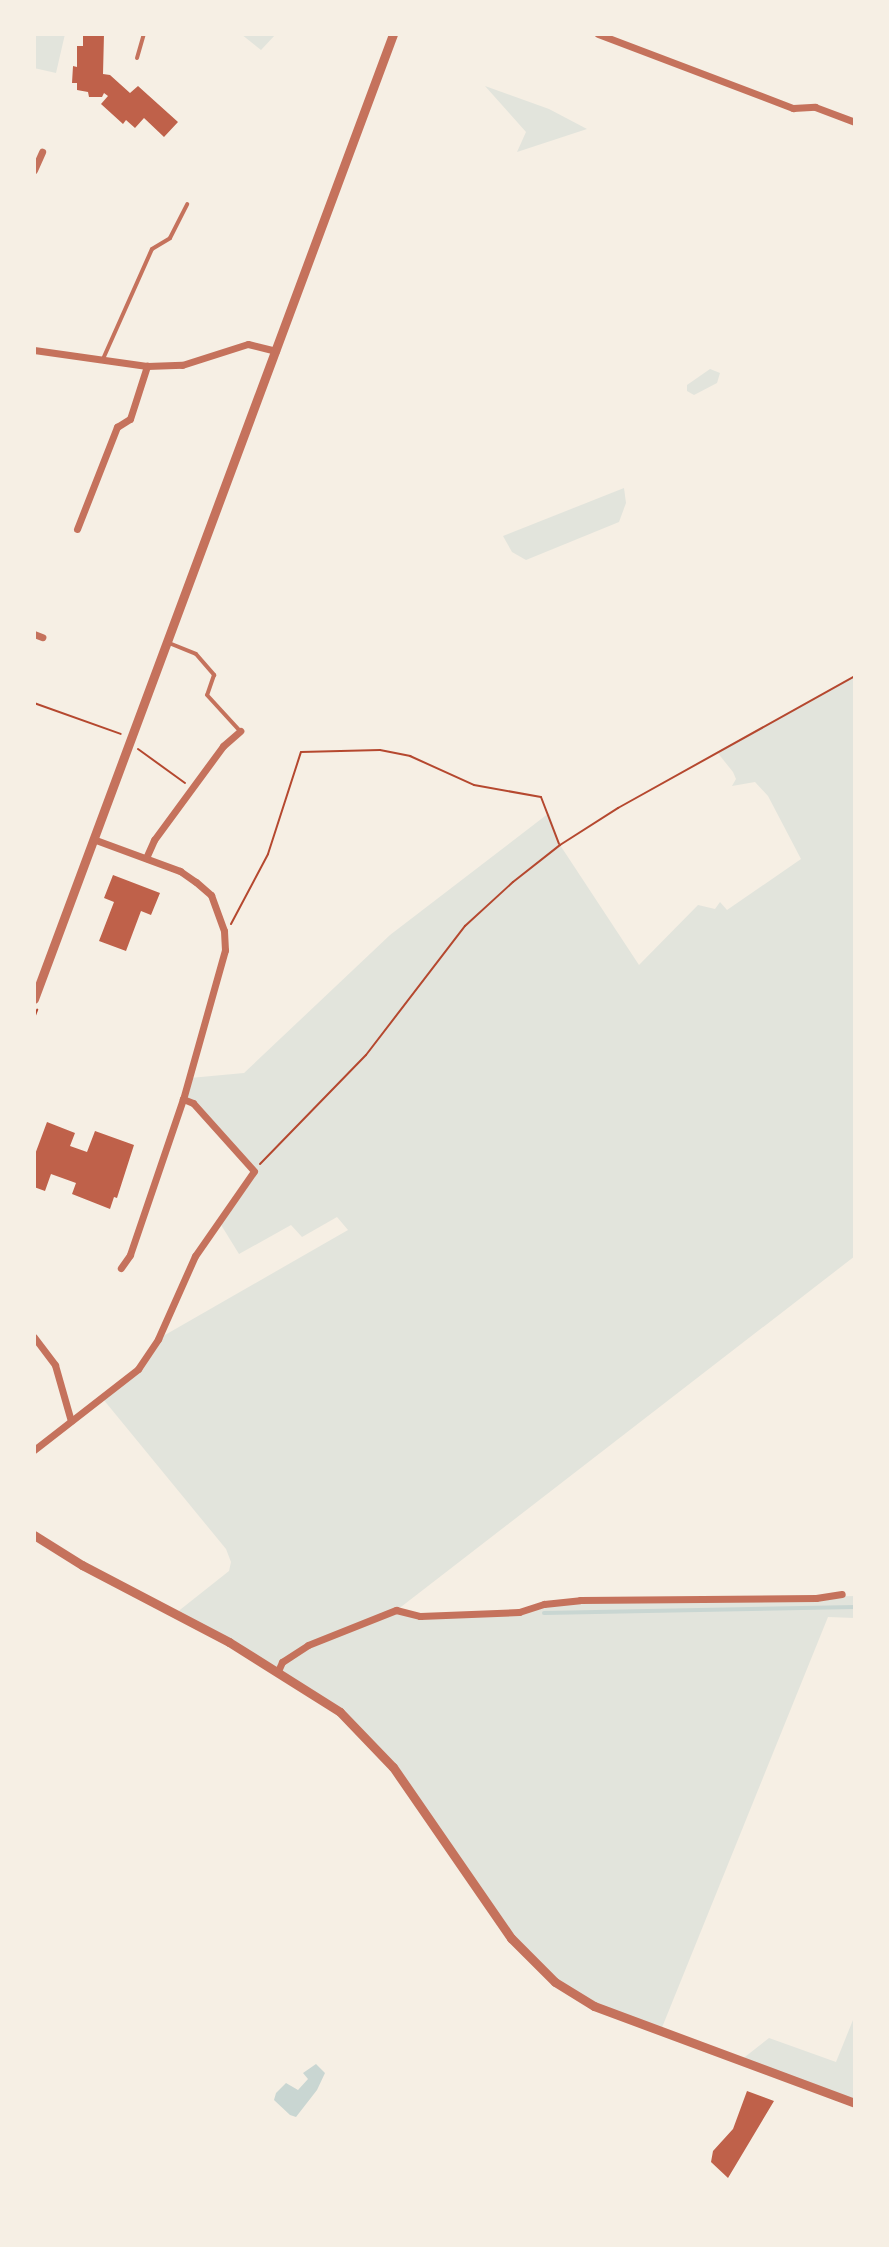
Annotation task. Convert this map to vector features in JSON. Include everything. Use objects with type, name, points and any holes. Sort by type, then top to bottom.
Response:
[{"type":"street","points":[[34,999],[393,34]]},
{"type":"street","points":[[598,34],[793,108],[815,107],[855,122]]},
{"type":"street","points":[[34,170],[42,152]]},
{"type":"street","points":[[34,350],[147,366],[182,365],[248,344],[276,351]]},
{"type":"street","points":[[77,529],[117,427],[130,419],[147,366]]},
{"type":"street","points":[[146,858],[154,840],[223,746],[240,731]]},
{"type":"street","points":[[93,839],[180,871],[211,895],[224,931],[225,950],[183,1099],[130,1255],[121,1268]]},
{"type":"street","points":[[34,1450],[138,1369],[158,1339],[195,1256],[254,1171],[193,1103],[183,1099]]},
{"type":"street","points":[[34,1337],[55,1365],[71,1421]]},
{"type":"street","points":[[34,1535],[82,1565],[278,1671],[340,1712],[393,1767],[499,1922],[534,1964],[555,1982],[594,2006],[855,2103]]},
{"type":"street","points":[[278,1671],[282,1662],[308,1645],[396,1610],[420,1616],[519,1612],[544,1604],[580,1600],[816,1598],[842,1594]]},
{"type":"lane","points":[[137,58],[144,34]]},
{"type":"lane","points":[[103,359],[152,249],[170,238],[187,204]]},
{"type":"lane","points":[[167,643],[196,654],[214,675],[207,695],[240,731]]},
{"type":"path","points":[[254,1171],[366,1055],[465,926],[560,845],[630,801],[855,676]]},
{"type":"path","points":[[34,703],[136,741],[141,754],[192,788]]},
{"type":"path","points":[[224,931],[229,928],[268,854],[301,752],[380,750],[410,756],[474,785],[541,797],[560,845]]},
{"type":"shaded area","points":[[34,34],[65,34],[56,73],[34,68]]},
{"type":"shaded area","points":[[241,34],[276,34],[261,50]]},
{"type":"shaded area","points":[[485,86],[549,109],[587,129],[517,152],[526,132]]},
{"type":"shaded area","points":[[710,369],[720,373],[717,383],[694,395],[687,391],[687,385]]},
{"type":"shaded area","points":[[624,488],[626,503],[619,522],[526,560],[512,552],[503,536]]},
{"type":"shaded area","points":[[855,676],[855,1256],[397,1610],[420,1616],[519,1612],[544,1604],[855,1596],[855,1618],[828,1617],[661,2030],[594,2006],[534,1964],[393,1768],[340,1712],[176,1613],[229,1571],[231,1562],[226,1549],[103,1399],[138,1369],[158,1339],[348,1230],[337,1217],[302,1237],[291,1225],[239,1254],[218,1220],[254,1171],[193,1103],[183,1099],[190,1078],[244,1073],[390,935],[549,813],[560,845],[639,965],[698,905],[715,909],[720,902],[727,910],[801,859],[768,796],[755,782],[732,786],[736,779],[733,772],[717,752]]},
{"type":"shaded area","points":[[855,2015],[855,2103],[741,2060],[769,2038],[836,2062]]},
{"type":"shaded area","points":[[316,2064],[325,2073],[317,2090],[296,2117],[290,2115],[274,2100],[276,2093],[286,2083],[298,2090],[308,2079],[303,2073]]},
{"type":"building","points":[[83,34],[104,34],[103,74],[110,75],[130,93],[138,86],[178,122],[164,137],[144,118],[135,128],[126,120],[123,124],[101,104],[108,96],[104,93],[102,97],[89,97],[88,92],[77,90],[77,83],[72,83],[73,66],[77,67],[77,46],[83,46]]},
{"type":"building","points":[[113,875],[160,893],[151,915],[141,911],[126,951],[99,941],[114,902],[104,898]]},
{"type":"building","points":[[47,1122],[75,1133],[70,1146],[87,1152],[95,1131],[134,1145],[117,1198],[114,1197],[110,1209],[72,1194],[76,1183],[51,1174],[45,1191],[34,1187],[34,1157]]},
{"type":"building","points":[[747,2091],[774,2101],[728,2178],[711,2162],[713,2151],[733,2129]]},
{"type":"waterway","points":[[544,1613],[855,1607]]}]
